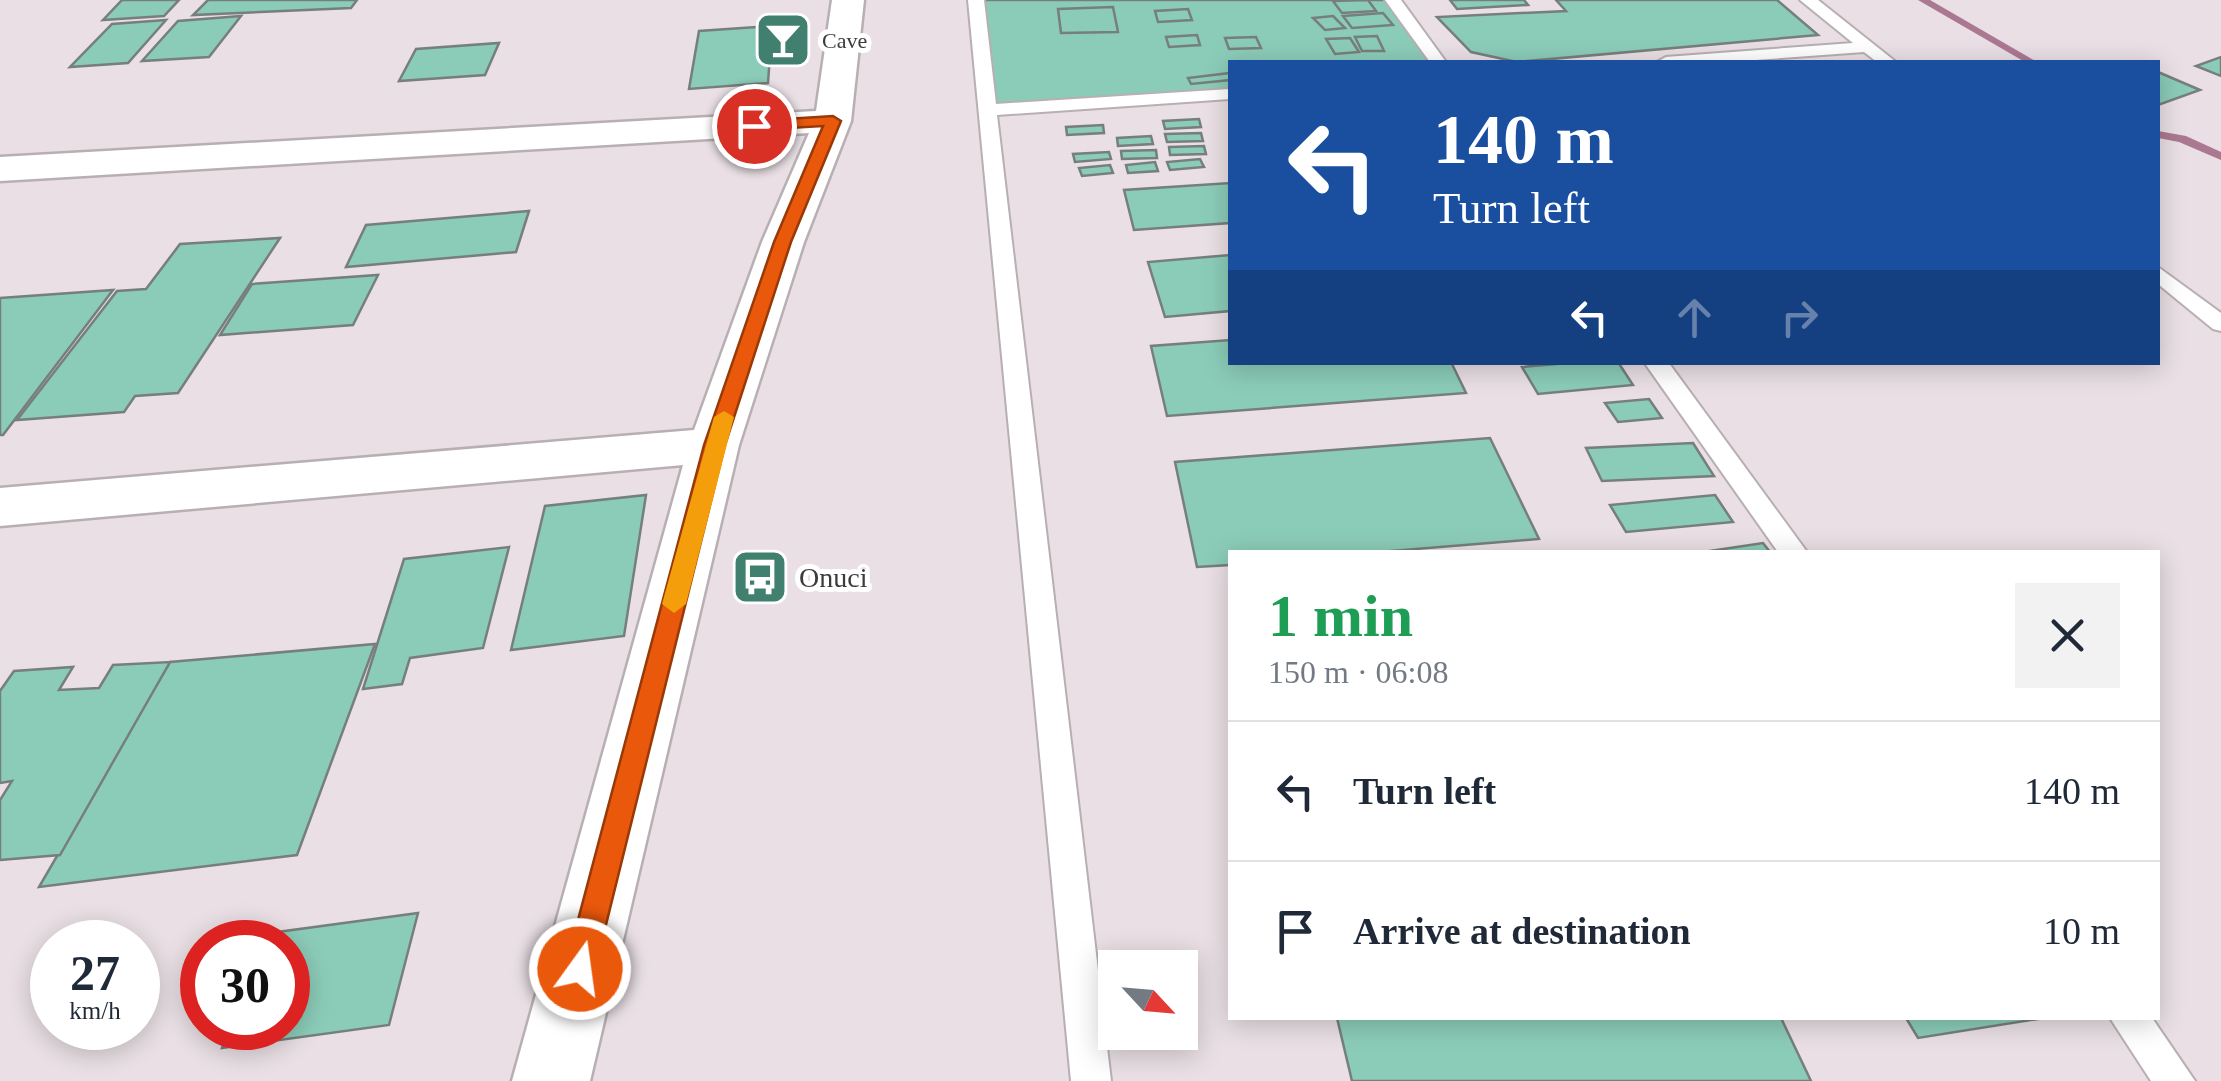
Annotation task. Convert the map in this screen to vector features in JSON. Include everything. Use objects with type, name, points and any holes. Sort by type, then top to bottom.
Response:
[{"type":"street","points":[[551,1081],[714,445],[783,242],[833,121],[848,0]]},
{"type":"street","points":[[0,169],[833,121]]},
{"type":"street","points":[[0,507],[714,445]]},
{"type":"lane","points":[[976,0],[1092,1081]]},
{"type":"lane","points":[[1393,0],[1437,60]]},
{"type":"lane","points":[[1808,0],[1884,60]]},
{"type":"lane","points":[[1693,60],[1868,47]]},
{"type":"lane","points":[[988,110],[1228,94]]},
{"type":"lane","points":[[2160,276],[2221,324]]},
{"type":"lane","points":[[1657,365],[1792,550]]},
{"type":"lane","points":[[2130,1020],[2175,1081]]},
{"type":"building","points":[[122,0],[179,0],[164,16],[103,20]]},
{"type":"building","points":[[208,0],[357,0],[351,8],[193,15]]},
{"type":"building","points":[[982,0],[1393,0],[1437,60],[1228,60],[1228,94],[988,110]]},
{"type":"building","points":[[1368,0],[1376,11],[1342,13],[1333,1]]},
{"type":"building","points":[[1450,0],[1524,0],[1528,5],[1457,9]]},
{"type":"building","points":[[1556,0],[1777,0],[1818,35],[1508,60],[1471,52],[1437,17],[1566,11]]},
{"type":"building","points":[[1113,7],[1118,32],[1061,33],[1058,9]]},
{"type":"building","points":[[1188,9],[1192,20],[1158,22],[1155,11]]},
{"type":"building","points":[[1383,13],[1393,25],[1352,28],[1343,16]]},
{"type":"building","points":[[241,16],[209,57],[142,61],[178,21]]},
{"type":"building","points":[[1333,16],[1345,28],[1325,30],[1313,18]]},
{"type":"building","points":[[166,20],[128,63],[70,67],[112,24]]},
{"type":"building","points":[[772,26],[768,83],[689,89],[699,31]]},
{"type":"building","points":[[1197,35],[1200,45],[1169,47],[1166,37]]},
{"type":"building","points":[[1377,36],[1384,51],[1362,51],[1355,37]]},
{"type":"building","points":[[1256,37],[1261,48],[1229,49],[1225,38]]},
{"type":"building","points":[[1350,38],[1359,52],[1335,54],[1326,39]]},
{"type":"building","points":[[499,43],[485,75],[399,81],[416,49]]},
{"type":"building","points":[[2221,57],[2221,76],[2196,66]]},
{"type":"building","points":[[1228,73],[1228,80],[1191,84],[1188,78]]},
{"type":"building","points":[[2160,73],[2200,90],[2160,104]]},
{"type":"building","points":[[1199,119],[1201,127],[1165,129],[1163,121]]},
{"type":"building","points":[[1103,125],[1104,133],[1067,135],[1066,127]]},
{"type":"building","points":[[1201,133],[1203,141],[1167,142],[1165,134]]},
{"type":"building","points":[[1151,136],[1153,144],[1118,146],[1117,138]]},
{"type":"building","points":[[1204,146],[1206,154],[1170,155],[1169,147]]},
{"type":"building","points":[[1156,150],[1157,158],[1122,159],[1121,151]]},
{"type":"building","points":[[1109,152],[1111,159],[1075,162],[1073,154]]},
{"type":"building","points":[[1200,159],[1204,167],[1170,170],[1167,162]]},
{"type":"building","points":[[1155,162],[1158,171],[1128,173],[1126,165]]},
{"type":"building","points":[[1110,165],[1113,173],[1082,176],[1079,168]]},
{"type":"building","points":[[1228,183],[1228,223],[1134,230],[1124,190]]},
{"type":"building","points":[[529,211],[516,252],[346,267],[366,225]]},
{"type":"building","points":[[280,238],[178,393],[135,396],[124,412],[17,420],[117,291],[146,289],[180,244]]},
{"type":"building","points":[[1228,255],[1228,311],[1165,317],[1148,262]]},
{"type":"building","points":[[378,275],[353,325],[220,335],[252,284]]},
{"type":"building","points":[[113,290],[3,435],[0,435],[0,298]]},
{"type":"building","points":[[1228,340],[1228,365],[1452,365],[1466,393],[1167,416],[1151,346]]},
{"type":"building","points":[[1620,365],[1633,385],[1538,394],[1522,367]]},
{"type":"building","points":[[1649,399],[1662,418],[1618,422],[1605,403]]},
{"type":"building","points":[[1490,438],[1539,539],[1404,550],[1228,550],[1228,565],[1197,567],[1175,462]]},
{"type":"building","points":[[1693,443],[1714,476],[1602,481],[1586,448]]},
{"type":"building","points":[[646,495],[624,636],[511,650],[545,506]]},
{"type":"building","points":[[1715,495],[1733,522],[1626,532],[1610,505]]},
{"type":"building","points":[[1763,543],[1768,550],[1716,550]]},
{"type":"building","points":[[509,547],[483,648],[410,658],[402,684],[363,689],[404,559]]},
{"type":"building","points":[[375,644],[297,855],[39,887],[170,662]]},
{"type":"building","points":[[170,662],[60,855],[0,860],[0,800],[12,781],[0,783],[0,691],[14,671],[73,667],[59,690],[99,688],[113,665]]},
{"type":"building","points":[[418,913],[389,1025],[310,1036],[310,928]]},
{"type":"building","points":[[1337,1020],[1782,1020],[1811,1081],[1352,1081]]},
{"type":"building","points":[[1907,1020],[2031,1020],[1918,1038]]},
{"type":"waterway","points":[[1923,0],[2028,60]]},
{"type":"waterway","points":[[2160,135],[2182,139],[2221,156]]},
{"type":"slow traffic","points":[[674,604],[724,417]]},
{"type":"place","name":"Cave","points":[[783,40]]},
{"type":"place","name":"Onuci","points":[[760,577]]},
{"type":"route","points":[[580,969],[714,445],[783,242],[833,121],[754,126]]}]
